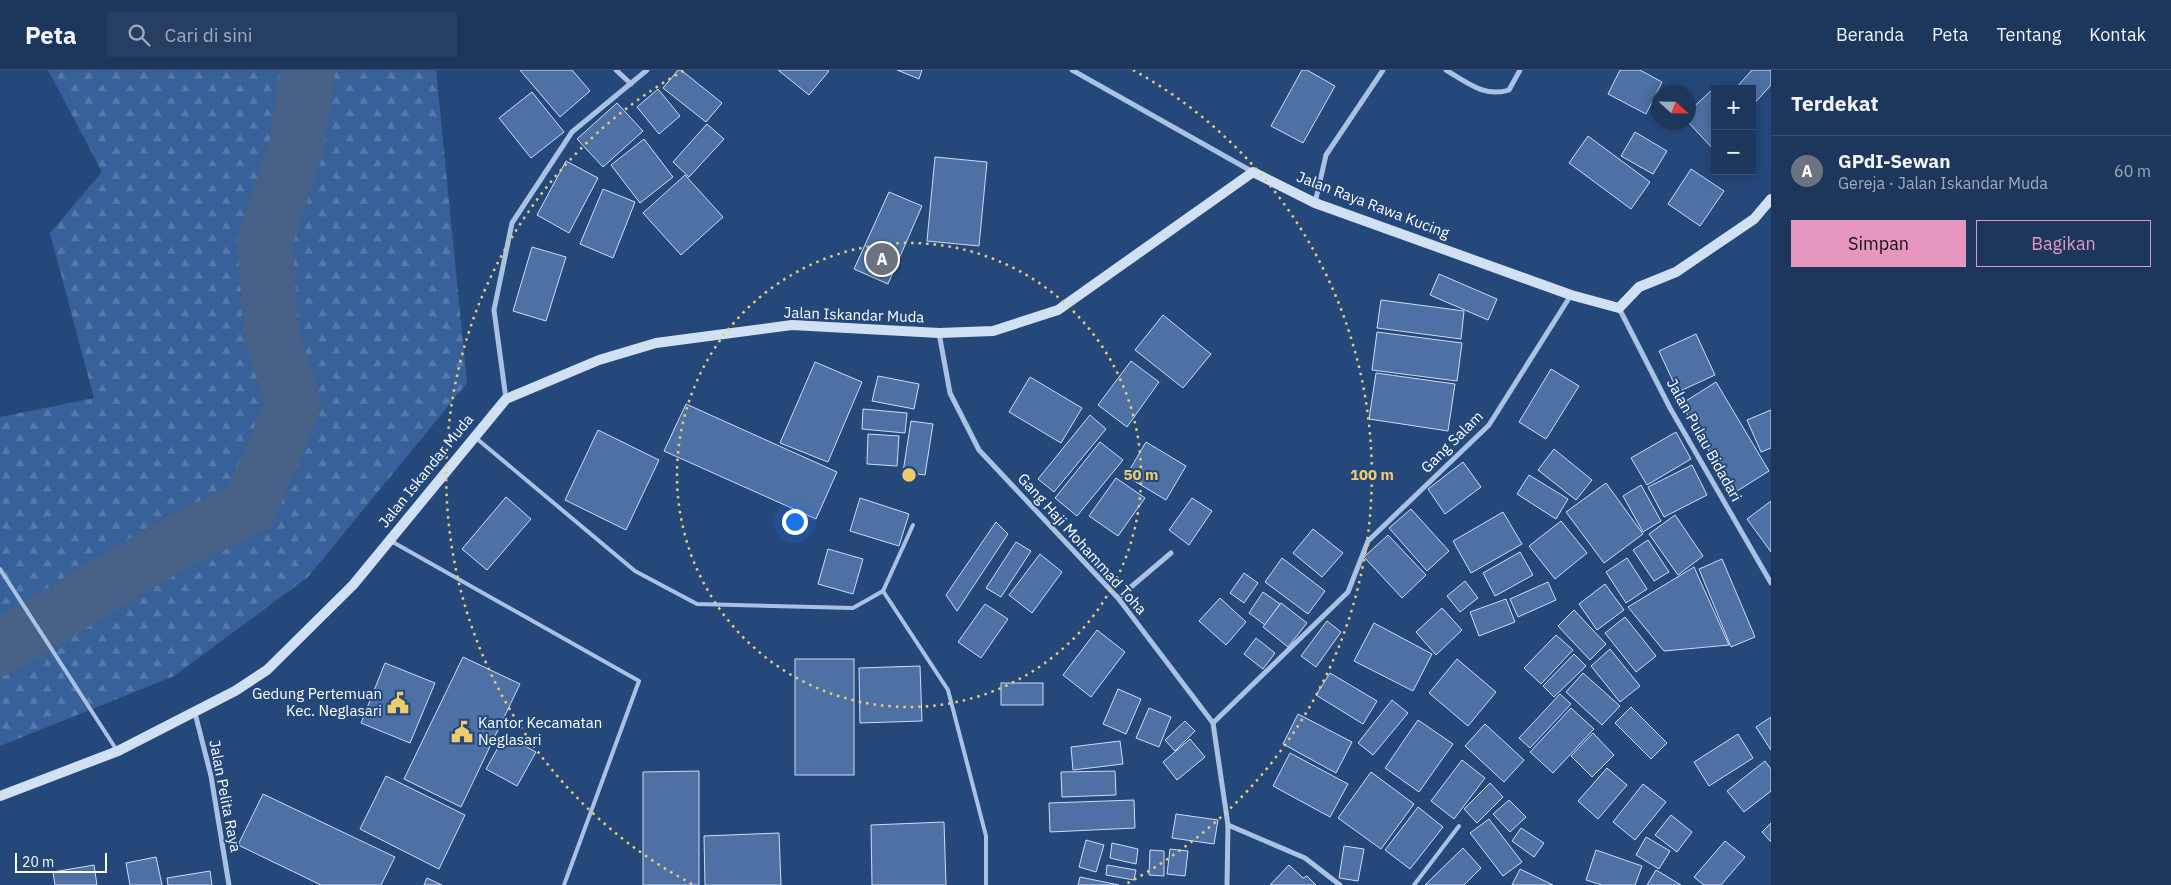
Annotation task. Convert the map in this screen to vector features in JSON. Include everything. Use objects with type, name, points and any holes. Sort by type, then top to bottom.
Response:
[{"type":"street","points":[[616,70],[631,84]]},
{"type":"street","points":[[506,400],[494,310],[512,222],[572,132],[646,70]]},
{"type":"street","points":[[939,332],[993,331],[1058,310],[1253,172],[1072,70]]},
{"type":"street","points":[[1315,202],[1326,155],[1383,70]]},
{"type":"street","points":[[1446,70],[1477,88],[1498,93],[1509,90],[1520,70]]},
{"type":"street","name":"Jalan Raya Rawa Kucing","points":[[1253,172],[1315,202],[1571,295],[1619,308]]},
{"type":"street","points":[[1619,308],[1639,287],[1676,272],[1754,219],[1771,200]]},
{"type":"street","name":"Gang Salam","points":[[1213,723],[1348,592],[1368,541],[1489,425],[1571,295]]},
{"type":"street","name":"Jalan Pulau Bidadari","points":[[1619,308],[1670,408],[1771,583]]},
{"type":"street","name":"Jalan Iskandar Muda","points":[[0,796],[118,751],[235,691],[267,670],[353,585],[474,436],[506,400],[599,360],[656,343],[792,325],[939,332]]},
{"type":"street","name":"Gang Haji Mohammad Toha","points":[[939,332],[950,393],[979,450],[1118,598],[1213,723],[1228,825],[1227,885]]},
{"type":"street","points":[[1118,598],[1171,553]]},
{"type":"street","name":"Jalan Pelita Raya","points":[[194,713],[212,776],[229,885]]},
{"type":"street","points":[[1228,825],[1305,858],[1340,885]]},
{"type":"lane","points":[[474,436],[635,570],[697,604],[853,608],[883,591],[913,525]]},
{"type":"lane","points":[[390,540],[639,681],[564,885]]},
{"type":"lane","points":[[0,569],[118,751]]},
{"type":"lane","points":[[883,591],[948,690],[986,836],[986,885]]},
{"type":"lane","points":[[1414,885],[1459,826]]},
{"type":"green space","points":[[48,70],[436,70],[467,383],[308,577],[174,676],[0,746],[0,417],[94,398],[50,233],[102,172]]},
{"type":"building","points":[[520,70],[572,70],[590,91],[560,117]]},
{"type":"building","points":[[678,70],[681,70],[722,103],[706,122],[663,88]]},
{"type":"building","points":[[778,70],[827,70],[829,71],[809,95]]},
{"type":"building","points":[[897,70],[922,70],[919,79]]},
{"type":"building","points":[[1302,70],[1307,70],[1335,86],[1303,143],[1271,126]]},
{"type":"building","points":[[1620,70],[1640,70],[1662,82],[1660,85],[1651,85],[1651,104],[1646,114],[1608,94]]},
{"type":"building","points":[[1752,70],[1771,70],[1771,85],[1756,102],[1756,85],[1739,85]]},
{"type":"building","points":[[658,89],[680,116],[659,134],[637,107]]},
{"type":"building","points":[[1711,91],[1711,147],[1695,130],[1696,105]]},
{"type":"building","points":[[532,92],[564,132],[531,158],[499,118]]},
{"type":"building","points":[[617,103],[643,131],[603,167],[577,139]]},
{"type":"building","points":[[707,124],[724,139],[689,177],[673,162]]},
{"type":"building","points":[[1635,132],[1667,151],[1653,174],[1621,156]]},
{"type":"building","points":[[1588,136],[1650,182],[1631,209],[1569,163]]},
{"type":"building","points":[[644,139],[673,177],[640,203],[611,165]]},
{"type":"building","points":[[935,157],[987,162],[979,246],[927,241]]},
{"type":"building","points":[[566,161],[598,178],[569,233],[537,215]]},
{"type":"building","points":[[1691,169],[1724,191],[1700,226],[1668,204]]},
{"type":"building","points":[[685,175],[723,217],[681,255],[643,213]]},
{"type":"building","points":[[603,189],[635,202],[613,258],[580,244]]},
{"type":"building","points":[[889,192],[922,206],[888,284],[854,269]]},
{"type":"building","points":[[532,247],[566,257],[546,321],[513,311]]},
{"type":"building","points":[[1439,274],[1497,299],[1488,320],[1430,295]]},
{"type":"building","points":[[1381,300],[1464,311],[1461,339],[1377,328]]},
{"type":"building","points":[[1163,315],[1211,354],[1183,388],[1135,350]]},
{"type":"building","points":[[1377,332],[1462,343],[1457,381],[1372,370]]},
{"type":"building","points":[[1696,334],[1715,375],[1678,392],[1659,351]]},
{"type":"building","points":[[1131,361],[1159,382],[1127,427],[1098,405]]},
{"type":"building","points":[[815,362],[862,382],[828,462],[780,443]]},
{"type":"building","points":[[1551,369],[1579,386],[1546,439],[1519,422]]},
{"type":"building","points":[[1376,373],[1455,384],[1448,431],[1369,419]]},
{"type":"building","points":[[878,376],[919,384],[914,409],[872,401]]},
{"type":"building","points":[[1030,377],[1082,408],[1061,443],[1009,412]]},
{"type":"building","points":[[1716,382],[1769,471],[1734,493],[1681,404]]},
{"type":"building","points":[[686,404],[837,472],[816,519],[664,451]]},
{"type":"building","points":[[863,409],[907,413],[905,433],[862,429]]},
{"type":"building","points":[[1771,410],[1771,448],[1761,452],[1747,420]]},
{"type":"building","points":[[1090,415],[1106,429],[1054,492],[1038,479]]},
{"type":"building","points":[[911,421],[933,424],[925,475],[903,472]]},
{"type":"building","points":[[598,430],[659,460],[626,530],[565,500]]},
{"type":"building","points":[[1676,432],[1691,459],[1647,485],[1631,458]]},
{"type":"building","points":[[868,434],[899,436],[897,466],[867,464]]},
{"type":"building","points":[[1100,442],[1123,460],[1077,516],[1055,498]]},
{"type":"building","points":[[1146,442],[1186,466],[1166,500],[1126,476]]},
{"type":"building","points":[[1554,449],[1592,480],[1576,500],[1538,470]]},
{"type":"building","points":[[1463,462],[1481,487],[1445,514],[1428,489]]},
{"type":"building","points":[[1692,465],[1707,495],[1664,517],[1648,487]]},
{"type":"building","points":[[1529,475],[1568,499],[1556,519],[1517,494]]},
{"type":"building","points":[[1116,478],[1145,498],[1118,536],[1089,516]]},
{"type":"building","points":[[1606,483],[1643,534],[1604,563],[1566,512]]},
{"type":"building","points":[[1641,485],[1661,521],[1643,532],[1623,496]]},
{"type":"building","points":[[506,497],[531,519],[487,570],[462,549]]},
{"type":"building","points":[[860,498],[909,514],[899,546],[850,531]]},
{"type":"building","points":[[1192,498],[1212,511],[1189,545],[1169,530]]},
{"type":"building","points":[[1771,501],[1771,552],[1747,519]]},
{"type":"building","points":[[1411,509],[1449,551],[1427,571],[1389,528]]},
{"type":"building","points":[[1503,512],[1522,544],[1471,573],[1453,541]]},
{"type":"building","points":[[1675,515],[1703,556],[1678,575],[1649,534]]},
{"type":"building","points":[[1561,521],[1587,553],[1555,579],[1529,546]]},
{"type":"building","points":[[996,522],[1008,534],[957,611],[946,595]]},
{"type":"building","points":[[1313,529],[1343,553],[1322,577],[1293,553]]},
{"type":"building","points":[[1388,535],[1426,575],[1402,598],[1364,557]]},
{"type":"building","points":[[1648,540],[1669,572],[1654,581],[1633,550]]},
{"type":"building","points":[[1016,542],[1031,551],[1001,597],[986,588]]},
{"type":"building","points":[[828,549],[863,559],[853,594],[818,584]]},
{"type":"building","points":[[1520,552],[1533,575],[1495,596],[1483,573]]},
{"type":"building","points":[[1040,554],[1062,572],[1032,613],[1009,595]]},
{"type":"building","points":[[1282,558],[1325,591],[1308,614],[1265,582]]},
{"type":"building","points":[[1627,558],[1647,589],[1626,603],[1606,572]]},
{"type":"building","points":[[1722,559],[1755,637],[1731,647],[1699,569]]},
{"type":"building","points":[[1694,567],[1729,645],[1664,651],[1628,607]]},
{"type":"building","points":[[1244,573],[1258,583],[1244,603],[1230,593]]},
{"type":"building","points":[[1465,581],[1478,598],[1460,612],[1447,596]]},
{"type":"building","points":[[1548,582],[1556,600],[1518,617],[1510,599]]},
{"type":"building","points":[[1605,584],[1624,610],[1597,630],[1579,604]]},
{"type":"building","points":[[1263,592],[1280,604],[1265,625],[1249,613]]},
{"type":"building","points":[[1220,598],[1246,622],[1226,645],[1199,621]]},
{"type":"building","points":[[1506,599],[1515,622],[1479,636],[1470,612]]},
{"type":"building","points":[[1281,603],[1307,623],[1288,647],[1263,627]]},
{"type":"building","points":[[985,604],[1008,619],[981,658],[958,642]]},
{"type":"building","points":[[1442,608],[1462,630],[1436,655],[1416,632]]},
{"type":"building","points":[[1574,610],[1606,644],[1590,660],[1558,626]]},
{"type":"building","points":[[1625,617],[1656,656],[1636,672],[1605,633]]},
{"type":"building","points":[[1327,621],[1341,632],[1316,667],[1301,656]]},
{"type":"building","points":[[1374,623],[1432,654],[1413,691],[1354,661]]},
{"type":"building","points":[[1097,630],[1125,652],[1091,697],[1063,675]]},
{"type":"building","points":[[1556,635],[1573,650],[1541,684],[1524,668]]},
{"type":"building","points":[[1256,638],[1275,653],[1263,669],[1244,654]]},
{"type":"building","points":[[1610,649],[1640,686],[1620,702],[1591,666]]},
{"type":"building","points":[[1574,654],[1586,666],[1554,697],[1543,686]]},
{"type":"building","name":"Kantor Kecamatan Neglasari","points":[[463,657],[520,684],[461,807],[404,779]]},
{"type":"building","points":[[795,659],[854,659],[854,775],[795,775]]},
{"type":"building","points":[[1457,659],[1496,692],[1468,726],[1429,693]]},
{"type":"building","name":"Gedung Pertemuan Kec. Neglasari","points":[[385,663],[435,683],[410,743],[361,723]]},
{"type":"building","points":[[920,666],[922,721],[860,723],[859,668]]},
{"type":"building","points":[[1330,673],[1377,701],[1363,724],[1316,695]]},
{"type":"building","points":[[1583,673],[1620,706],[1602,725],[1566,692]]},
{"type":"building","points":[[1001,683],[1043,683],[1043,705],[1001,705]]},
{"type":"building","points":[[1118,689],[1141,699],[1126,734],[1103,724]]},
{"type":"building","points":[[1560,694],[1571,704],[1530,748],[1519,738]]},
{"type":"building","points":[[1392,700],[1408,713],[1373,755],[1358,743]]},
{"type":"building","points":[[1631,707],[1667,743],[1651,759],[1615,723]]},
{"type":"building","points":[[1149,708],[1171,717],[1159,747],[1136,738]]},
{"type":"building","points":[[1571,708],[1594,729],[1553,773],[1530,752]]},
{"type":"building","points":[[1298,714],[1352,742],[1336,773],[1283,744]]},
{"type":"building","points":[[1771,717],[1771,750],[1756,727]]},
{"type":"building","points":[[1418,720],[1453,744],[1419,792],[1385,768]]},
{"type":"building","points":[[1185,721],[1195,731],[1175,751],[1165,740]]},
{"type":"building","points":[[1485,724],[1524,760],[1504,782],[1465,746]]},
{"type":"building","points":[[1593,733],[1614,755],[1592,777],[1571,756]]},
{"type":"building","points":[[1738,734],[1753,758],[1709,786],[1694,762]]},
{"type":"building","points":[[505,735],[536,752],[517,786],[486,769]]},
{"type":"building","points":[[1190,739],[1205,757],[1177,780],[1163,762]]},
{"type":"building","points":[[1120,741],[1123,764],[1073,770],[1071,747]]},
{"type":"building","points":[[1290,753],[1348,784],[1330,817],[1273,786]]},
{"type":"building","points":[[1462,760],[1485,778],[1454,819],[1431,801]]},
{"type":"building","points":[[1765,761],[1771,769],[1771,791],[1744,812],[1727,791]]},
{"type":"building","points":[[1607,768],[1627,785],[1598,819],[1578,801]]},
{"type":"building","points":[[699,771],[699,885],[643,885],[643,772]]},
{"type":"building","points":[[1115,771],[1116,795],[1062,797],[1061,772]]},
{"type":"building","points":[[1371,772],[1414,804],[1381,849],[1338,818]]},
{"type":"building","points":[[386,776],[465,815],[439,869],[360,829]]},
{"type":"building","points":[[1490,783],[1503,797],[1477,823],[1464,809]]},
{"type":"building","points":[[1643,784],[1666,802],[1635,840],[1613,822]]},
{"type":"building","points":[[263,794],[395,857],[381,885],[321,885],[238,845]]},
{"type":"building","points":[[1134,800],[1135,828],[1050,832],[1049,803]]},
{"type":"building","points":[[1509,800],[1526,817],[1510,832],[1493,814]]},
{"type":"building","points":[[1418,807],[1443,827],[1410,869],[1385,850]]},
{"type":"building","points":[[1176,814],[1218,820],[1214,844],[1172,838]]},
{"type":"building","points":[[1671,815],[1692,832],[1677,852],[1655,835]]},
{"type":"building","points":[[1489,819],[1522,862],[1503,876],[1470,833]]},
{"type":"building","points":[[944,822],[946,885],[872,885],[871,825]]},
{"type":"building","points":[[1771,823],[1771,842],[1762,832]]},
{"type":"building","points":[[1521,828],[1544,843],[1534,857],[1512,841]]},
{"type":"building","points":[[779,833],[781,885],[705,885],[704,836]]},
{"type":"building","points":[[1646,837],[1670,851],[1659,869],[1636,855]]},
{"type":"building","points":[[1086,840],[1104,845],[1096,872],[1079,867]]},
{"type":"building","points":[[1725,841],[1745,857],[1721,885],[1704,885],[1694,877]]},
{"type":"building","points":[[1112,843],[1138,849],[1136,864],[1110,858]]},
{"type":"building","points":[[1344,846],[1364,849],[1358,881],[1339,878]]},
{"type":"building","points":[[1463,848],[1481,868],[1464,885],[1425,885]]},
{"type":"building","points":[[1170,849],[1188,851],[1185,876],[1167,874]]},
{"type":"building","points":[[1150,850],[1164,851],[1164,876],[1149,875]]},
{"type":"building","points":[[1596,850],[1642,866],[1635,885],[1602,885],[1586,880]]},
{"type":"building","points":[[156,857],[162,885],[130,885],[126,863]]},
{"type":"building","points":[[94,865],[97,885],[55,885],[53,872]]},
{"type":"building","points":[[1107,865],[1136,870],[1134,880],[1106,875]]},
{"type":"building","points":[[1289,865],[1303,878],[1307,876],[1316,885],[1270,885]]},
{"type":"building","points":[[1520,869],[1553,885],[1512,885]]},
{"type":"building","points":[[1656,870],[1681,885],[1647,885]]},
{"type":"building","points":[[210,871],[212,885],[168,885],[167,878]]},
{"type":"building","points":[[1080,877],[1119,885],[1078,885]]},
{"type":"building","points":[[427,878],[442,885],[424,885]]},
{"type":"waterway","points":[[0,648],[179,541],[249,508],[294,404],[271,334],[265,241],[296,148],[308,70]]},
{"type":"place","name":"GPdI-Sewan","points":[[882,259]]},
{"type":"place","name":"Gedung Pertemuan Kec. Neglasari","points":[[398,703]]},
{"type":"place","name":"Kantor Kecamatan Neglasari","points":[[462,732]]}]
